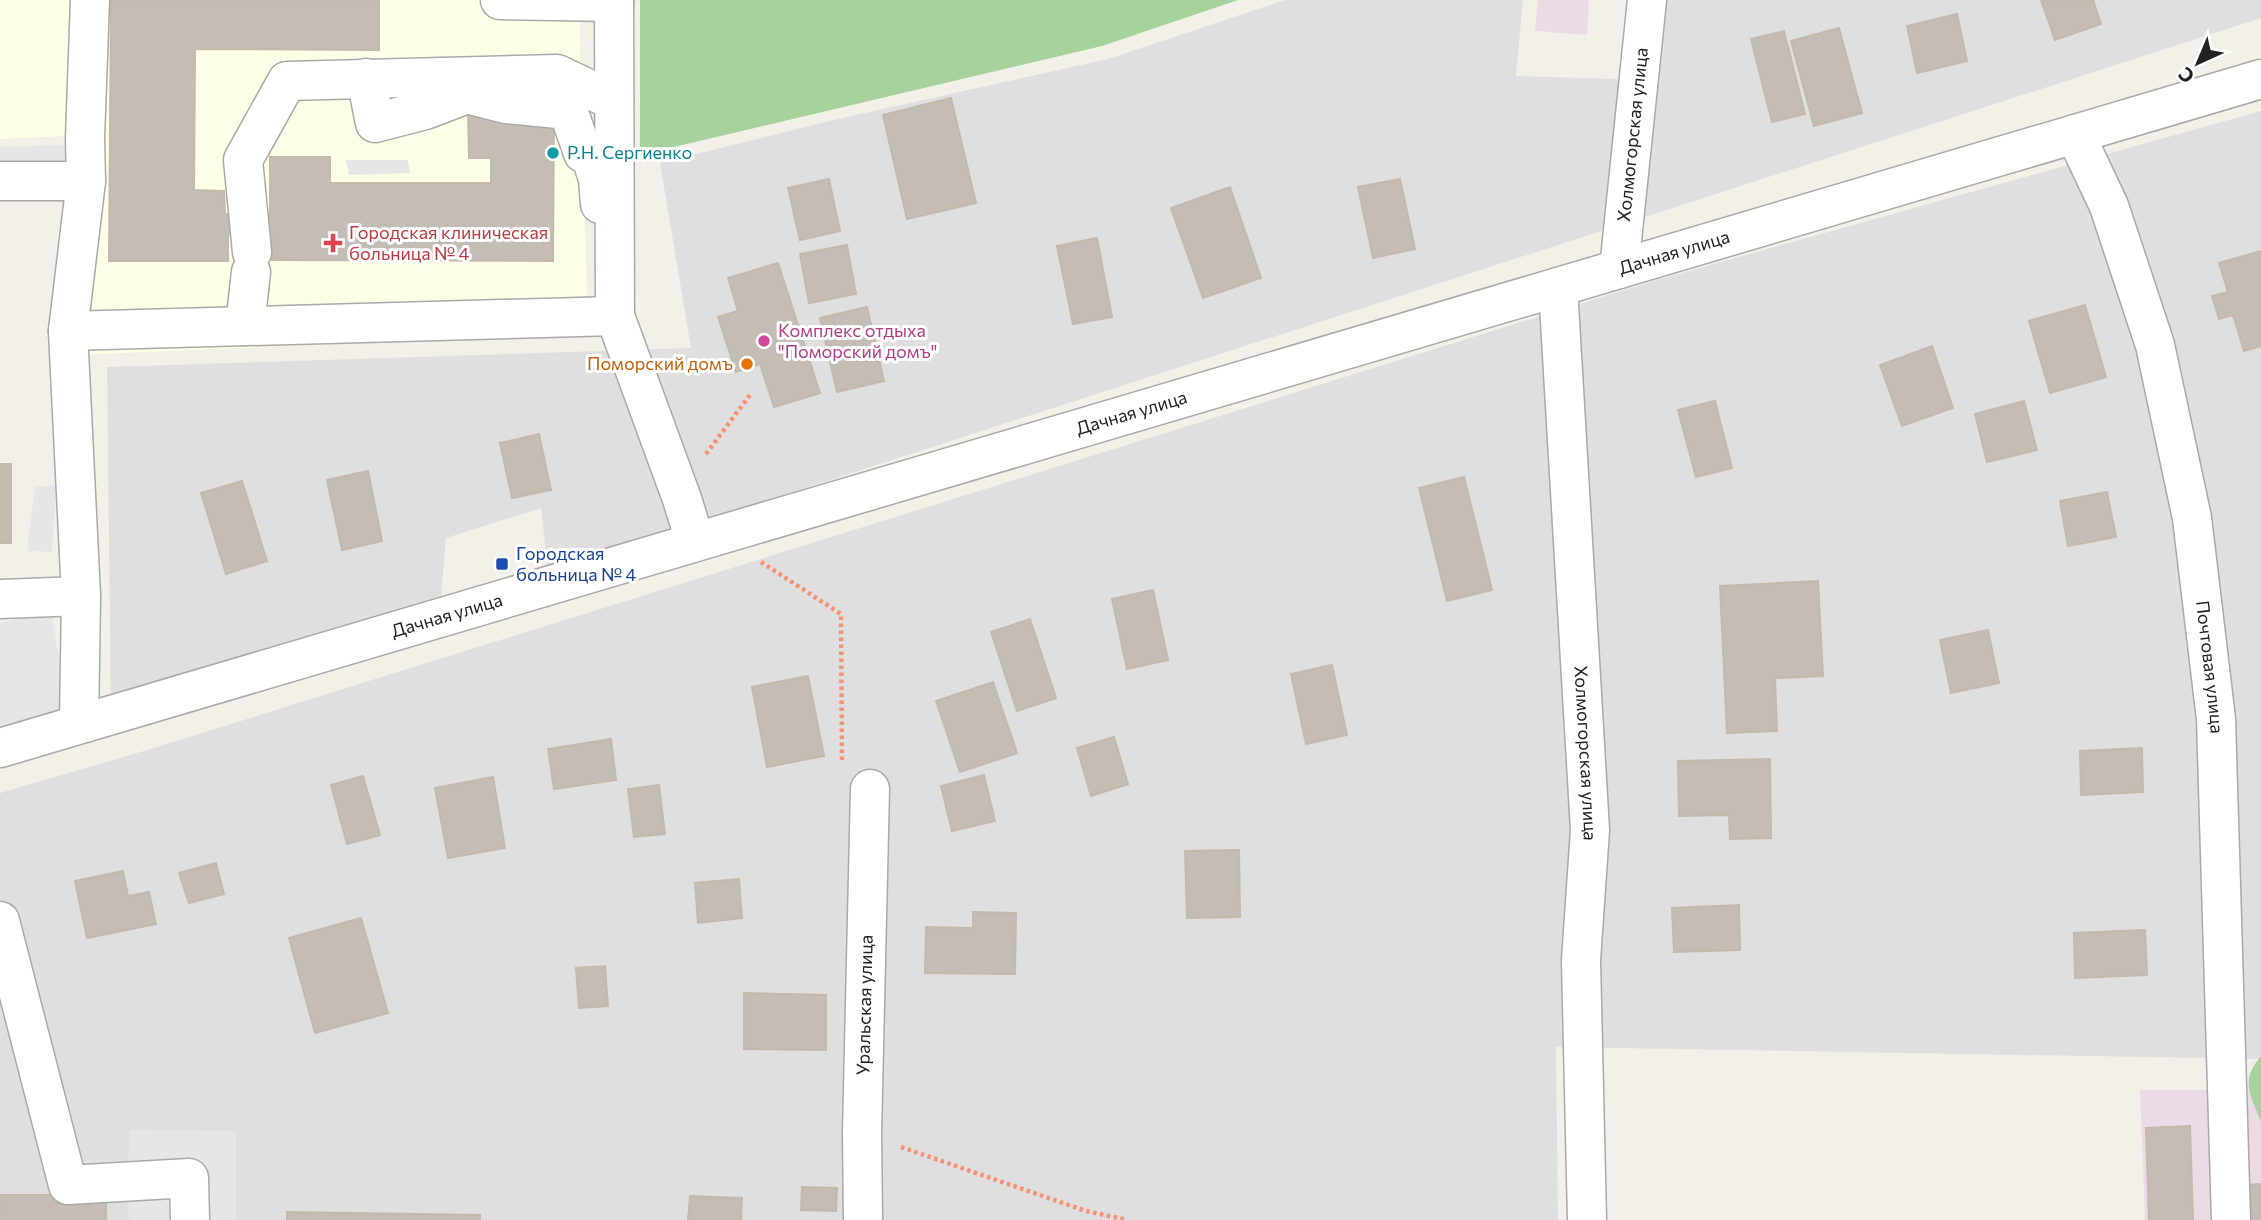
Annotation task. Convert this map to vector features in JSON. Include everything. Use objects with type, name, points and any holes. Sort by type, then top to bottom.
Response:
[{"type":"street","points":[[79,724],[81,596],[68,331],[86,181],[90,0]]},
{"type":"street","points":[[500,0],[614,1],[615,316],[695,541]]},
{"type":"street","name":"Холмогорская улица","points":[[1619,270],[1647,0]]},
{"type":"street","points":[[245,326],[252,262],[243,160],[287,81],[557,74],[614,101]]},
{"type":"street","points":[[366,78],[375,123],[425,110],[467,94],[506,104],[568,110],[583,153],[592,157],[601,207],[603,258],[615,271]]},
{"type":"street","name":"Дачная улица","points":[[0,748],[2261,79]]},
{"type":"street","name":"Почтовая улица","points":[[2075,134],[2109,206],[2155,345],[2192,517],[2217,719],[2231,1220]]},
{"type":"street","points":[[0,181],[86,181]]},
{"type":"street","name":"Холмогорская улица","points":[[1558,287],[1590,830],[1581,960],[1587,1220]]},
{"type":"street","points":[[68,331],[615,316]]},
{"type":"street","points":[[0,599],[81,596]]},
{"type":"street","name":"Уральская улица","points":[[863,1220],[862,1133],[870,789]]},
{"type":"street","points":[[0,921],[68,1185],[189,1178],[190,1220]]},
{"type":"path","points":[[701,460],[750,395]]},
{"type":"path","points":[[862,1133],[1086,1211],[1127,1220]]},
{"type":"shaded area","name":"Городская клиническая больница № 4","points":[[0,0],[579,0],[588,333],[76,355],[69,136],[0,139]]},
{"type":"shaded area","points":[[1285,0],[1523,0],[1516,76],[1654,80],[1662,0],[2261,0],[2261,18],[548,571],[541,508],[446,538],[440,608],[111,711],[107,367],[691,348],[660,163],[829,121],[1108,59]]},
{"type":"shaded area","points":[[1538,0],[1589,0],[1587,35],[1535,31]]},
{"type":"shaded area","points":[[2261,111],[2261,1059],[1556,1047],[1558,1220],[0,1220],[0,793],[154,748],[1653,281]]},
{"type":"shaded area","points":[[67,145],[71,166],[0,169],[0,147]]},
{"type":"shaded area","points":[[346,160],[408,160],[410,173],[349,175]]},
{"type":"shaded area","points":[[56,485],[52,552],[27,551],[35,487]]},
{"type":"shaded area","points":[[51,610],[68,708],[0,726],[0,623]]},
{"type":"shaded area","points":[[2140,1090],[2261,1090],[2261,1220],[2145,1220]]},
{"type":"shaded area","points":[[130,1130],[236,1131],[236,1220],[130,1220],[126,1200]]},
{"type":"green space","points":[[640,0],[1238,0],[1102,46],[640,155]]},
{"type":"green space","points":[[2261,1056],[2261,1122],[2251,1096],[2249,1081],[2250,1073]]},
{"type":"building","points":[[111,0],[379,0],[379,50],[195,49],[194,190],[224,191],[225,214],[270,214],[270,157],[330,157],[330,183],[491,183],[491,158],[469,158],[468,109],[554,115],[553,261],[272,260],[272,234],[228,234],[228,261],[109,261]]},
{"type":"building","points":[[2041,0],[2093,0],[2101,24],[2055,40]]},
{"type":"building","points":[[1957,14],[1967,61],[1917,73],[1907,26]]},
{"type":"building","points":[[1839,28],[1862,113],[1814,126],[1791,41]]},
{"type":"building","points":[[1784,31],[1805,114],[1772,122],[1751,39]]},
{"type":"building","points":[[951,98],[976,203],[907,219],[883,115]]},
{"type":"building","points":[[829,179],[840,231],[800,240],[788,188]]},
{"type":"building","points":[[1400,179],[1415,249],[1373,258],[1358,187]]},
{"type":"building","points":[[1230,187],[1261,278],[1203,298],[1171,208]]},
{"type":"building","points":[[1097,238],[1112,317],[1073,324],[1057,246]]},
{"type":"building","points":[[847,245],[856,294],[809,303],[800,254]]},
{"type":"building","points":[[2261,251],[2261,346],[2244,351],[2233,315],[2219,319],[2212,296],[2228,292],[2219,263]]},
{"type":"building","name":"Комплекс отдыха \"Поморский домъ\"","points":[[778,263],[820,393],[774,407],[760,364],[736,372],[718,317],[738,311],[728,278]]},
{"type":"building","points":[[2085,305],[2106,377],[2050,393],[2029,321]]},
{"type":"building","points":[[867,307],[884,381],[837,392],[820,318]]},
{"type":"building","points":[[1932,346],[1953,408],[1902,426],[1880,365]]},
{"type":"building","points":[[1715,401],[1732,468],[1696,477],[1678,410]]},
{"type":"building","points":[[2024,401],[2037,450],[1987,462],[1975,414]]},
{"type":"building","points":[[539,434],[551,490],[512,498],[500,443]]},
{"type":"building","points":[[0,464],[11,464],[11,543],[0,543]]},
{"type":"building","points":[[368,471],[382,541],[342,550],[327,480]]},
{"type":"building","points":[[1464,477],[1492,590],[1447,601],[1419,488]]},
{"type":"building","points":[[242,481],[267,561],[226,574],[201,493]]},
{"type":"building","points":[[2107,492],[2116,537],[2068,546],[2060,501]]},
{"type":"building","points":[[1818,581],[1823,676],[1775,678],[1777,731],[1727,733],[1720,586]]},
{"type":"building","points":[[1153,590],[1168,660],[1127,669],[1112,599]]},
{"type":"building","points":[[1030,619],[1056,698],[1017,711],[991,632]]},
{"type":"building","points":[[1988,630],[1999,683],[1951,693],[1940,640]]},
{"type":"building","points":[[1332,665],[1347,735],[1306,744],[1291,674]]},
{"type":"building","points":[[808,676],[824,756],[767,767],[752,687]]},
{"type":"building","points":[[993,682],[1017,753],[960,772],[936,701]]},
{"type":"building","points":[[1114,737],[1128,784],[1091,796],[1077,748]]},
{"type":"building","points":[[611,739],[616,780],[554,789],[548,749]]},
{"type":"building","points":[[2142,748],[2143,792],[2081,795],[2080,751]]},
{"type":"building","points":[[1770,759],[1771,838],[1730,839],[1729,815],[1679,816],[1678,761]]},
{"type":"building","points":[[984,775],[995,821],[952,831],[941,786]]},
{"type":"building","points":[[363,776],[380,835],[347,844],[331,785]]},
{"type":"building","points":[[493,777],[505,848],[448,858],[435,788]]},
{"type":"building","points":[[659,785],[665,834],[634,837],[628,789]]},
{"type":"building","points":[[1239,850],[1240,917],[1187,918],[1185,851]]},
{"type":"building","points":[[216,863],[224,894],[189,903],[179,873]]},
{"type":"building","points":[[123,871],[128,896],[149,892],[156,924],[87,938],[75,881]]},
{"type":"building","points":[[739,879],[742,918],[698,923],[695,883]]},
{"type":"building","points":[[1739,905],[1740,950],[1674,952],[1672,908]]},
{"type":"building","points":[[973,912],[1016,913],[1015,974],[925,973],[926,927],[973,928]]},
{"type":"building","points":[[361,918],[388,1013],[315,1033],[289,938]]},
{"type":"building","points":[[2145,930],[2147,975],[2075,978],[2074,933]]},
{"type":"building","points":[[605,966],[608,1006],[579,1008],[576,968]]},
{"type":"building","points":[[744,993],[826,995],[826,1050],[744,1049]]},
{"type":"building","points":[[2190,1126],[2193,1220],[2149,1220],[2146,1128]]},
{"type":"building","points":[[2261,1184],[2261,1220],[2248,1220],[2246,1185]]},
{"type":"building","points":[[802,1187],[837,1188],[836,1211],[801,1210]]},
{"type":"building","points":[[0,1195],[106,1195],[106,1220],[0,1220]]},
{"type":"building","points":[[690,1196],[742,1198],[741,1220],[688,1220]]},
{"type":"building","points":[[287,1212],[480,1215],[480,1220],[287,1220]]},
{"type":"place","name":"Р.Н. Сергиенко","points":[[553,153]]},
{"type":"place","name":"Городская клиническая больница № 4","points":[[333,243]]},
{"type":"place","name":"Комплекс отдыха \"Поморский домъ\"","points":[[764,341]]},
{"type":"place","name":"Поморский домъ","points":[[747,364]]},
{"type":"place","name":"Городская больница № 4","points":[[502,564]]}]
